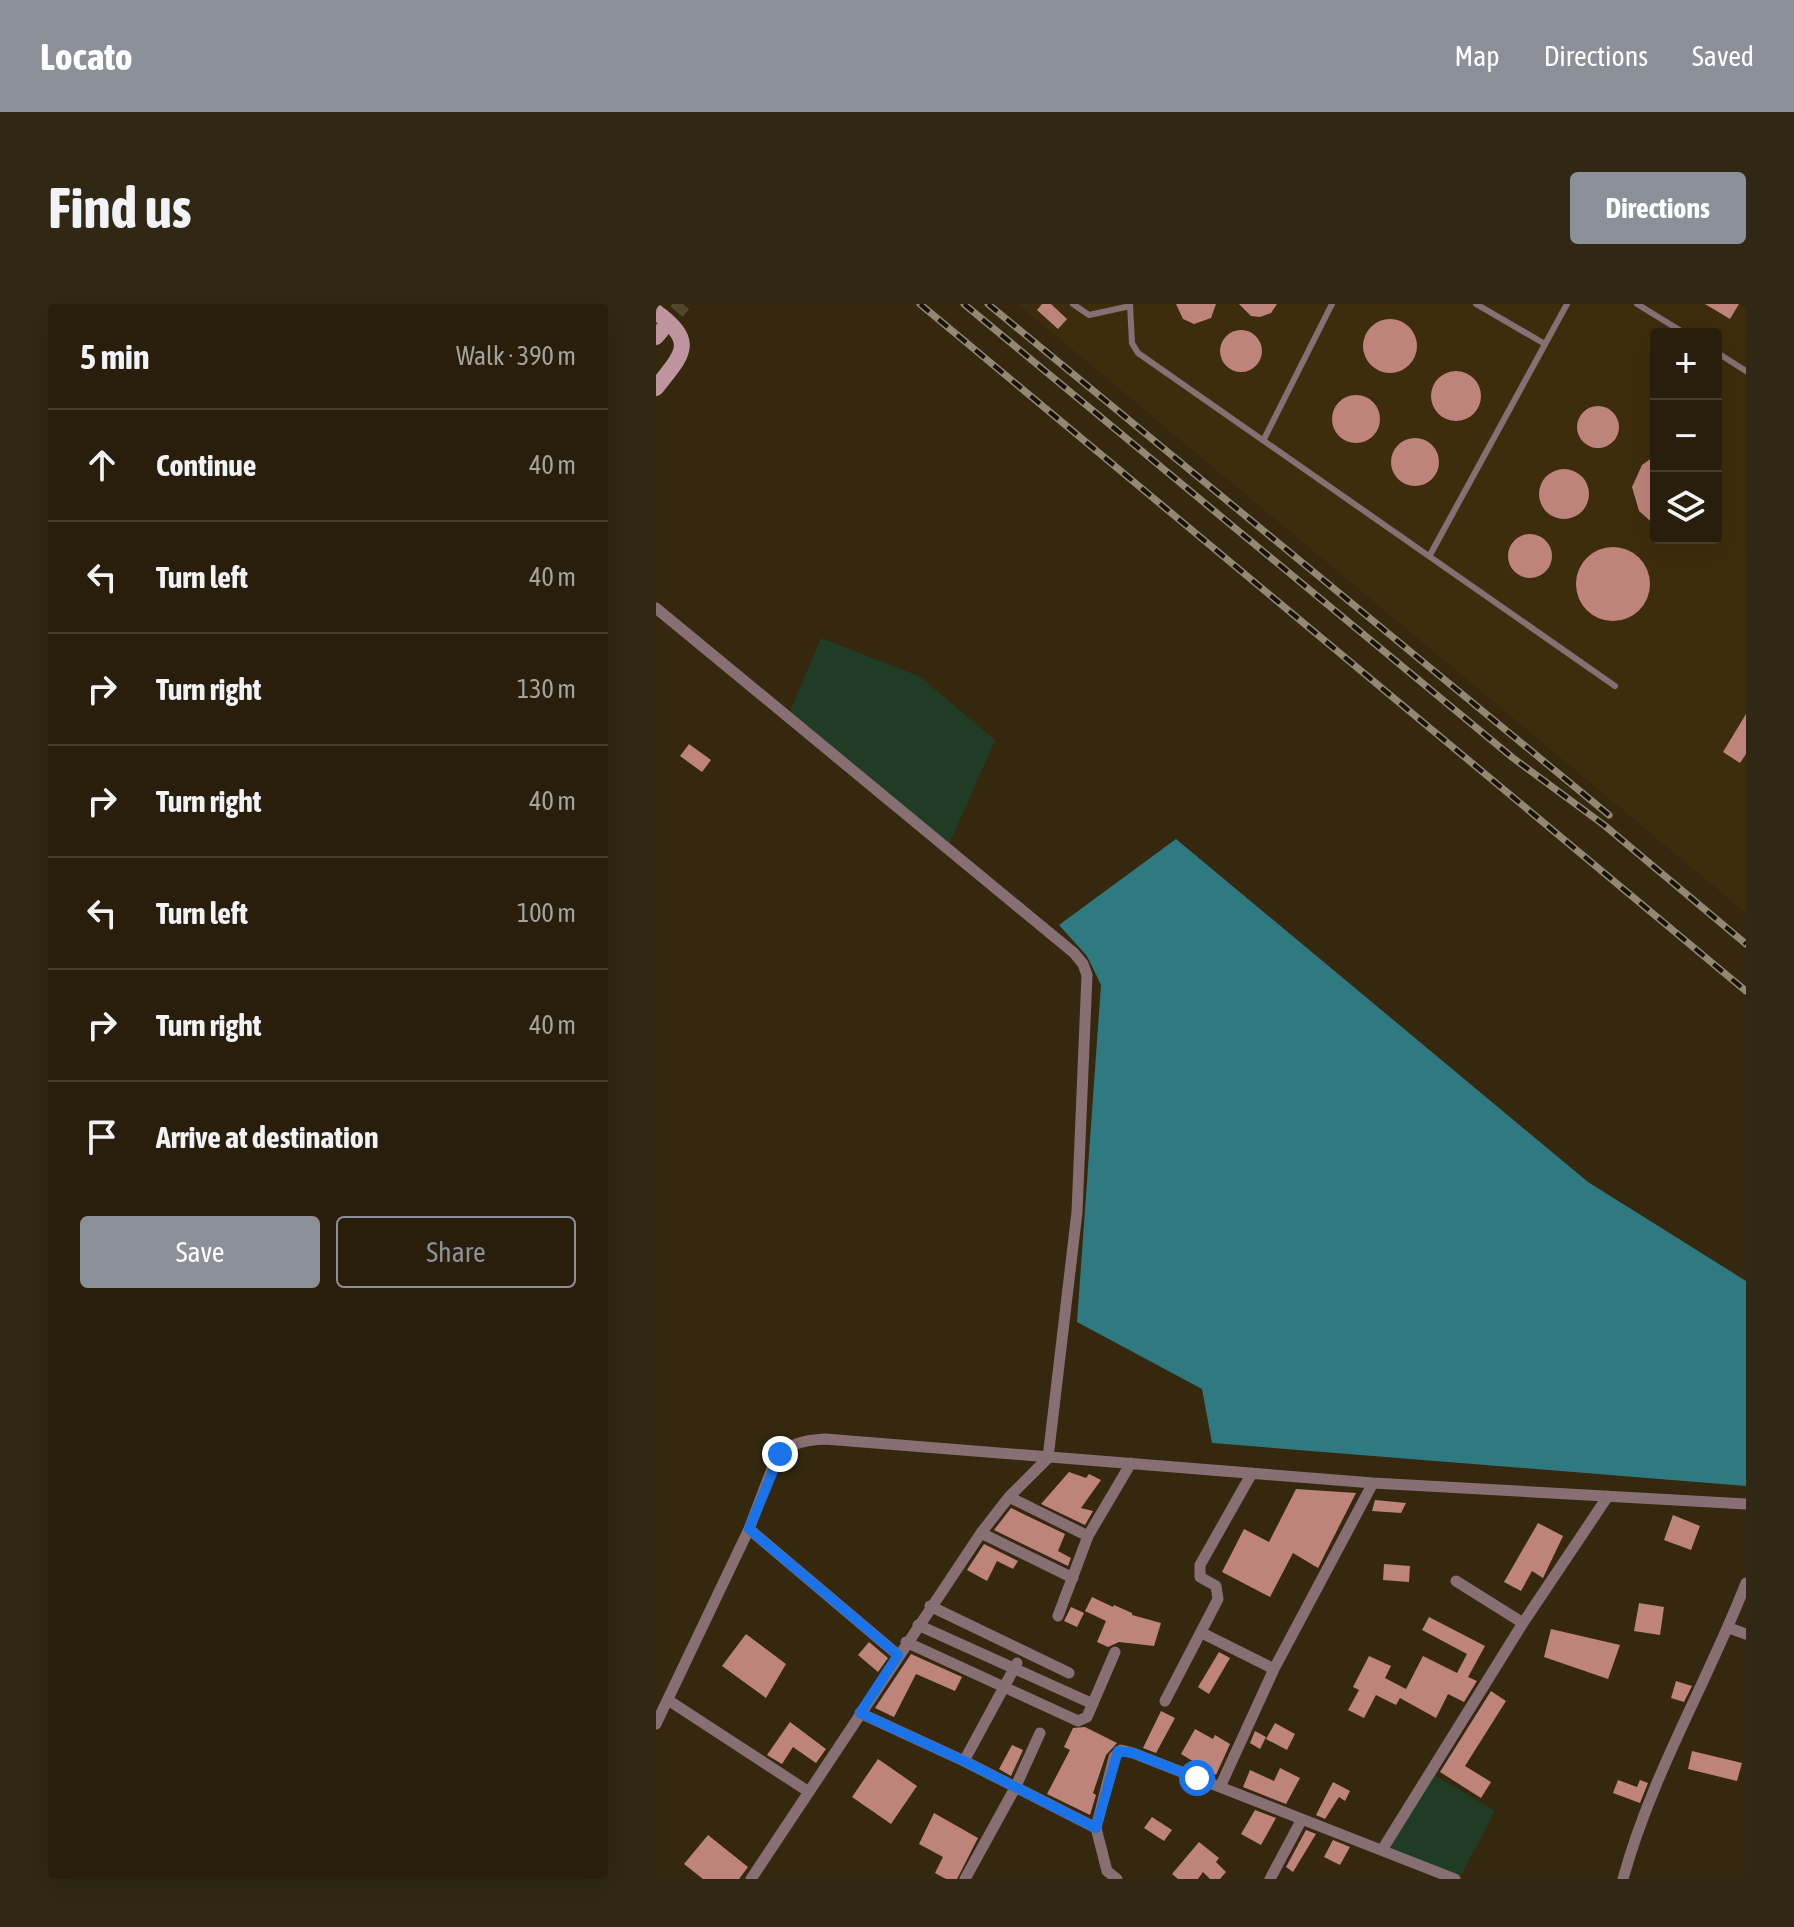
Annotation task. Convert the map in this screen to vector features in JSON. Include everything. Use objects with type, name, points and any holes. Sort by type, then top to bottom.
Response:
[{"type":"street","points":[[656,312],[674,325],[682,339],[680,356],[656,388]]},
{"type":"street","points":[[656,608],[1074,953],[1087,975],[1077,1212],[1048,1458],[1009,1497],[981,1533],[751,1879]]},
{"type":"street","points":[[656,1724],[749,1529],[775,1461],[796,1443],[825,1439],[1373,1483],[1746,1504]]},
{"type":"street","points":[[1058,1616],[1088,1536],[1131,1463]]},
{"type":"street","points":[[1165,1701],[1202,1633],[1219,1593],[1216,1586],[1200,1577],[1200,1565],[1252,1473]]},
{"type":"street","points":[[1220,1787],[1274,1669],[1373,1483]]},
{"type":"street","points":[[1382,1850],[1523,1623],[1608,1496]]},
{"type":"street","points":[[1009,1497],[1088,1536]]},
{"type":"street","points":[[749,1529],[898,1655]]},
{"type":"street","points":[[981,1533],[1073,1578]]},
{"type":"street","points":[[1456,1581],[1523,1623]]},
{"type":"street","points":[[1623,1879],[1638,1829],[1664,1764],[1729,1628],[1746,1583]]},
{"type":"street","points":[[930,1606],[1069,1673]]},
{"type":"street","points":[[918,1625],[1093,1704]]},
{"type":"street","points":[[1729,1628],[1746,1634]]},
{"type":"street","points":[[1202,1633],[1274,1669]]},
{"type":"street","points":[[906,1642],[1078,1721],[1087,1717],[1115,1652]]},
{"type":"street","points":[[964,1761],[1022,1653]]},
{"type":"street","points":[[668,1700],[809,1792]]},
{"type":"street","points":[[860,1713],[964,1761],[1096,1828]]},
{"type":"street","points":[[965,1879],[1015,1788],[1040,1733]]},
{"type":"street","points":[[1117,1879],[1105,1875],[1096,1828],[1118,1751],[1133,1753],[1455,1879]]},
{"type":"street","points":[[1270,1879],[1302,1819]]},
{"type":"lane","points":[[1073,304],[1089,315],[1130,305],[1132,343],[1138,353],[1615,686]]},
{"type":"lane","points":[[1264,439],[1332,304]]},
{"type":"lane","points":[[1476,304],[1545,344]]},
{"type":"lane","points":[[1430,555],[1567,304]]},
{"type":"lane","points":[[1637,304],[1676,328]]},
{"type":"lane","points":[[1722,356],[1746,371]]},
{"type":"shaded area","points":[[1018,304],[1746,304],[1746,913]]},
{"type":"green space","points":[[821,638],[919,676],[995,740],[948,847],[789,714]]},
{"type":"green space","points":[[1431,1773],[1495,1811],[1459,1879],[1382,1850]]},
{"type":"water","points":[[1176,839],[1588,1182],[1746,1281],[1746,1486],[1212,1443],[1202,1389],[1077,1322],[1101,985],[1087,956],[1059,925]]},
{"type":"building","points":[[1042,304],[1051,304],[1067,319],[1058,329],[1037,310]]},
{"type":"building","points":[[1176,304],[1216,304],[1211,318],[1194,324],[1183,319]]},
{"type":"building","points":[[1239,304],[1277,304],[1271,313],[1260,317],[1251,316]]},
{"type":"building","points":[[1705,304],[1739,304],[1730,319]]},
{"type":"building","points":[[1390,319],[1409,327],[1417,346],[1409,365],[1390,373],[1371,365],[1363,346],[1371,327]]},
{"type":"building","points":[[1241,330],[1256,336],[1262,351],[1256,366],[1241,372],[1226,366],[1220,351],[1226,336]]},
{"type":"building","points":[[1456,371],[1474,378],[1481,396],[1474,414],[1456,421],[1438,414],[1431,396],[1438,378]]},
{"type":"building","points":[[1356,395],[1373,402],[1380,419],[1373,436],[1356,443],[1339,436],[1332,419],[1339,402]]},
{"type":"building","points":[[1598,406],[1613,412],[1619,427],[1613,442],[1598,448],[1583,442],[1577,427],[1583,412]]},
{"type":"building","points":[[1415,438],[1432,445],[1439,462],[1432,479],[1415,486],[1398,479],[1391,462],[1398,445]]},
{"type":"building","points":[[1650,459],[1650,521],[1639,511],[1632,487],[1642,465]]},
{"type":"building","points":[[1564,469],[1582,476],[1589,494],[1582,512],[1564,519],[1546,512],[1539,494],[1546,476]]},
{"type":"building","points":[[1530,534],[1546,540],[1552,556],[1546,572],[1530,578],[1514,572],[1508,556],[1514,540]]},
{"type":"building","points":[[1613,547],[1627,550],[1639,558],[1647,570],[1650,584],[1647,598],[1639,610],[1627,618],[1613,621],[1599,618],[1587,610],[1579,598],[1576,584],[1579,570],[1587,558],[1599,550]]},
{"type":"building","points":[[1746,714],[1746,754],[1740,763],[1723,752]]},
{"type":"building","points":[[689,744],[711,760],[702,772],[680,756]]},
{"type":"building","points":[[1069,1472],[1086,1478],[1089,1474],[1101,1480],[1081,1508],[1093,1511],[1085,1525],[1041,1504]]},
{"type":"building","points":[[1296,1489],[1356,1493],[1318,1568],[1293,1553],[1270,1597],[1222,1572],[1244,1529],[1269,1542]]},
{"type":"building","points":[[1375,1500],[1406,1503],[1401,1513],[1372,1511]]},
{"type":"building","points":[[1011,1508],[1065,1534],[1058,1551],[1071,1558],[1068,1566],[994,1530]]},
{"type":"building","points":[[1673,1515],[1700,1526],[1691,1550],[1664,1540]]},
{"type":"building","points":[[1538,1523],[1563,1536],[1543,1578],[1532,1571],[1521,1591],[1504,1582]]},
{"type":"building","points":[[984,1544],[1018,1561],[1013,1569],[997,1561],[987,1581],[967,1570]]},
{"type":"building","points":[[1384,1564],[1410,1566],[1409,1582],[1383,1580]]},
{"type":"building","points":[[1092,1597],[1132,1615],[1161,1623],[1154,1646],[1119,1642],[1108,1647],[1097,1642],[1106,1621],[1085,1611]]},
{"type":"building","points":[[1639,1603],[1664,1607],[1660,1635],[1634,1631]]},
{"type":"building","points":[[1071,1607],[1084,1613],[1077,1627],[1064,1621]]},
{"type":"building","points":[[1429,1617],[1485,1646],[1468,1677],[1477,1681],[1464,1702],[1448,1694],[1436,1718],[1400,1698],[1396,1705],[1376,1695],[1364,1718],[1348,1710],[1359,1690],[1353,1687],[1369,1656],[1391,1666],[1385,1678],[1406,1689],[1423,1656],[1457,1673],[1467,1654],[1422,1630]]},
{"type":"building","points":[[1551,1629],[1620,1645],[1608,1679],[1544,1657]]},
{"type":"building","points":[[746,1634],[786,1664],[766,1698],[722,1666]]},
{"type":"building","points":[[869,1642],[888,1658],[878,1672],[858,1655]]},
{"type":"building","points":[[1219,1652],[1230,1658],[1209,1694],[1198,1687]]},
{"type":"building","points":[[911,1654],[962,1677],[955,1691],[916,1674],[894,1717],[875,1708]]},
{"type":"building","points":[[1676,1681],[1692,1686],[1684,1702],[1671,1698]]},
{"type":"building","points":[[1491,1691],[1506,1701],[1465,1766],[1491,1782],[1481,1798],[1440,1772]]},
{"type":"building","points":[[1161,1711],[1175,1718],[1156,1753],[1143,1748]]},
{"type":"building","points":[[790,1722],[826,1749],[816,1763],[793,1747],[782,1764],[767,1755]]},
{"type":"building","points":[[1275,1723],[1295,1734],[1287,1750],[1266,1739]]},
{"type":"building","points":[[1085,1727],[1117,1743],[1106,1755],[1093,1793],[1096,1795],[1090,1815],[1047,1794],[1070,1750],[1064,1747],[1073,1728]]},
{"type":"building","points":[[1195,1729],[1230,1744],[1216,1775],[1181,1754]]},
{"type":"building","points":[[1255,1731],[1266,1737],[1260,1749],[1250,1743]]},
{"type":"building","points":[[1012,1745],[1023,1750],[1011,1776],[999,1769]]},
{"type":"building","points":[[1692,1751],[1742,1763],[1737,1781],[1688,1769]]},
{"type":"building","points":[[878,1759],[917,1786],[891,1824],[852,1797]]},
{"type":"building","points":[[1280,1768],[1300,1778],[1286,1804],[1243,1787],[1250,1770],[1274,1781]]},
{"type":"building","points":[[1618,1780],[1637,1787],[1640,1780],[1648,1783],[1640,1803],[1613,1793]]},
{"type":"building","points":[[1333,1782],[1350,1791],[1345,1801],[1339,1797],[1325,1819],[1316,1815]]},
{"type":"building","points":[[1255,1810],[1276,1818],[1261,1845],[1241,1834]]},
{"type":"building","points":[[934,1813],[978,1838],[957,1879],[946,1879],[935,1873],[943,1857],[919,1844]]},
{"type":"building","points":[[1152,1817],[1172,1830],[1164,1841],[1144,1828]]},
{"type":"building","points":[[1306,1830],[1316,1834],[1293,1872],[1286,1867]]},
{"type":"building","points":[[708,1835],[748,1867],[739,1879],[703,1879],[684,1864]]},
{"type":"building","points":[[1333,1840],[1350,1847],[1340,1865],[1324,1857]]},
{"type":"building","points":[[1199,1842],[1219,1858],[1216,1862],[1226,1872],[1220,1879],[1210,1879],[1203,1872],[1198,1879],[1178,1879],[1172,1874]]},
{"type":"tunnel","points":[[661,330],[683,304]]},
{"type":"railway","points":[[920,304],[1746,991]]},
{"type":"railway","points":[[964,304],[1513,758],[1604,825],[1746,944]]},
{"type":"railway","points":[[988,304],[1609,815]]},
{"type":"route","points":[[780,1454],[749,1529],[898,1655],[860,1713],[964,1761],[1096,1828],[1118,1751],[1133,1753],[1197,1778]]}]
